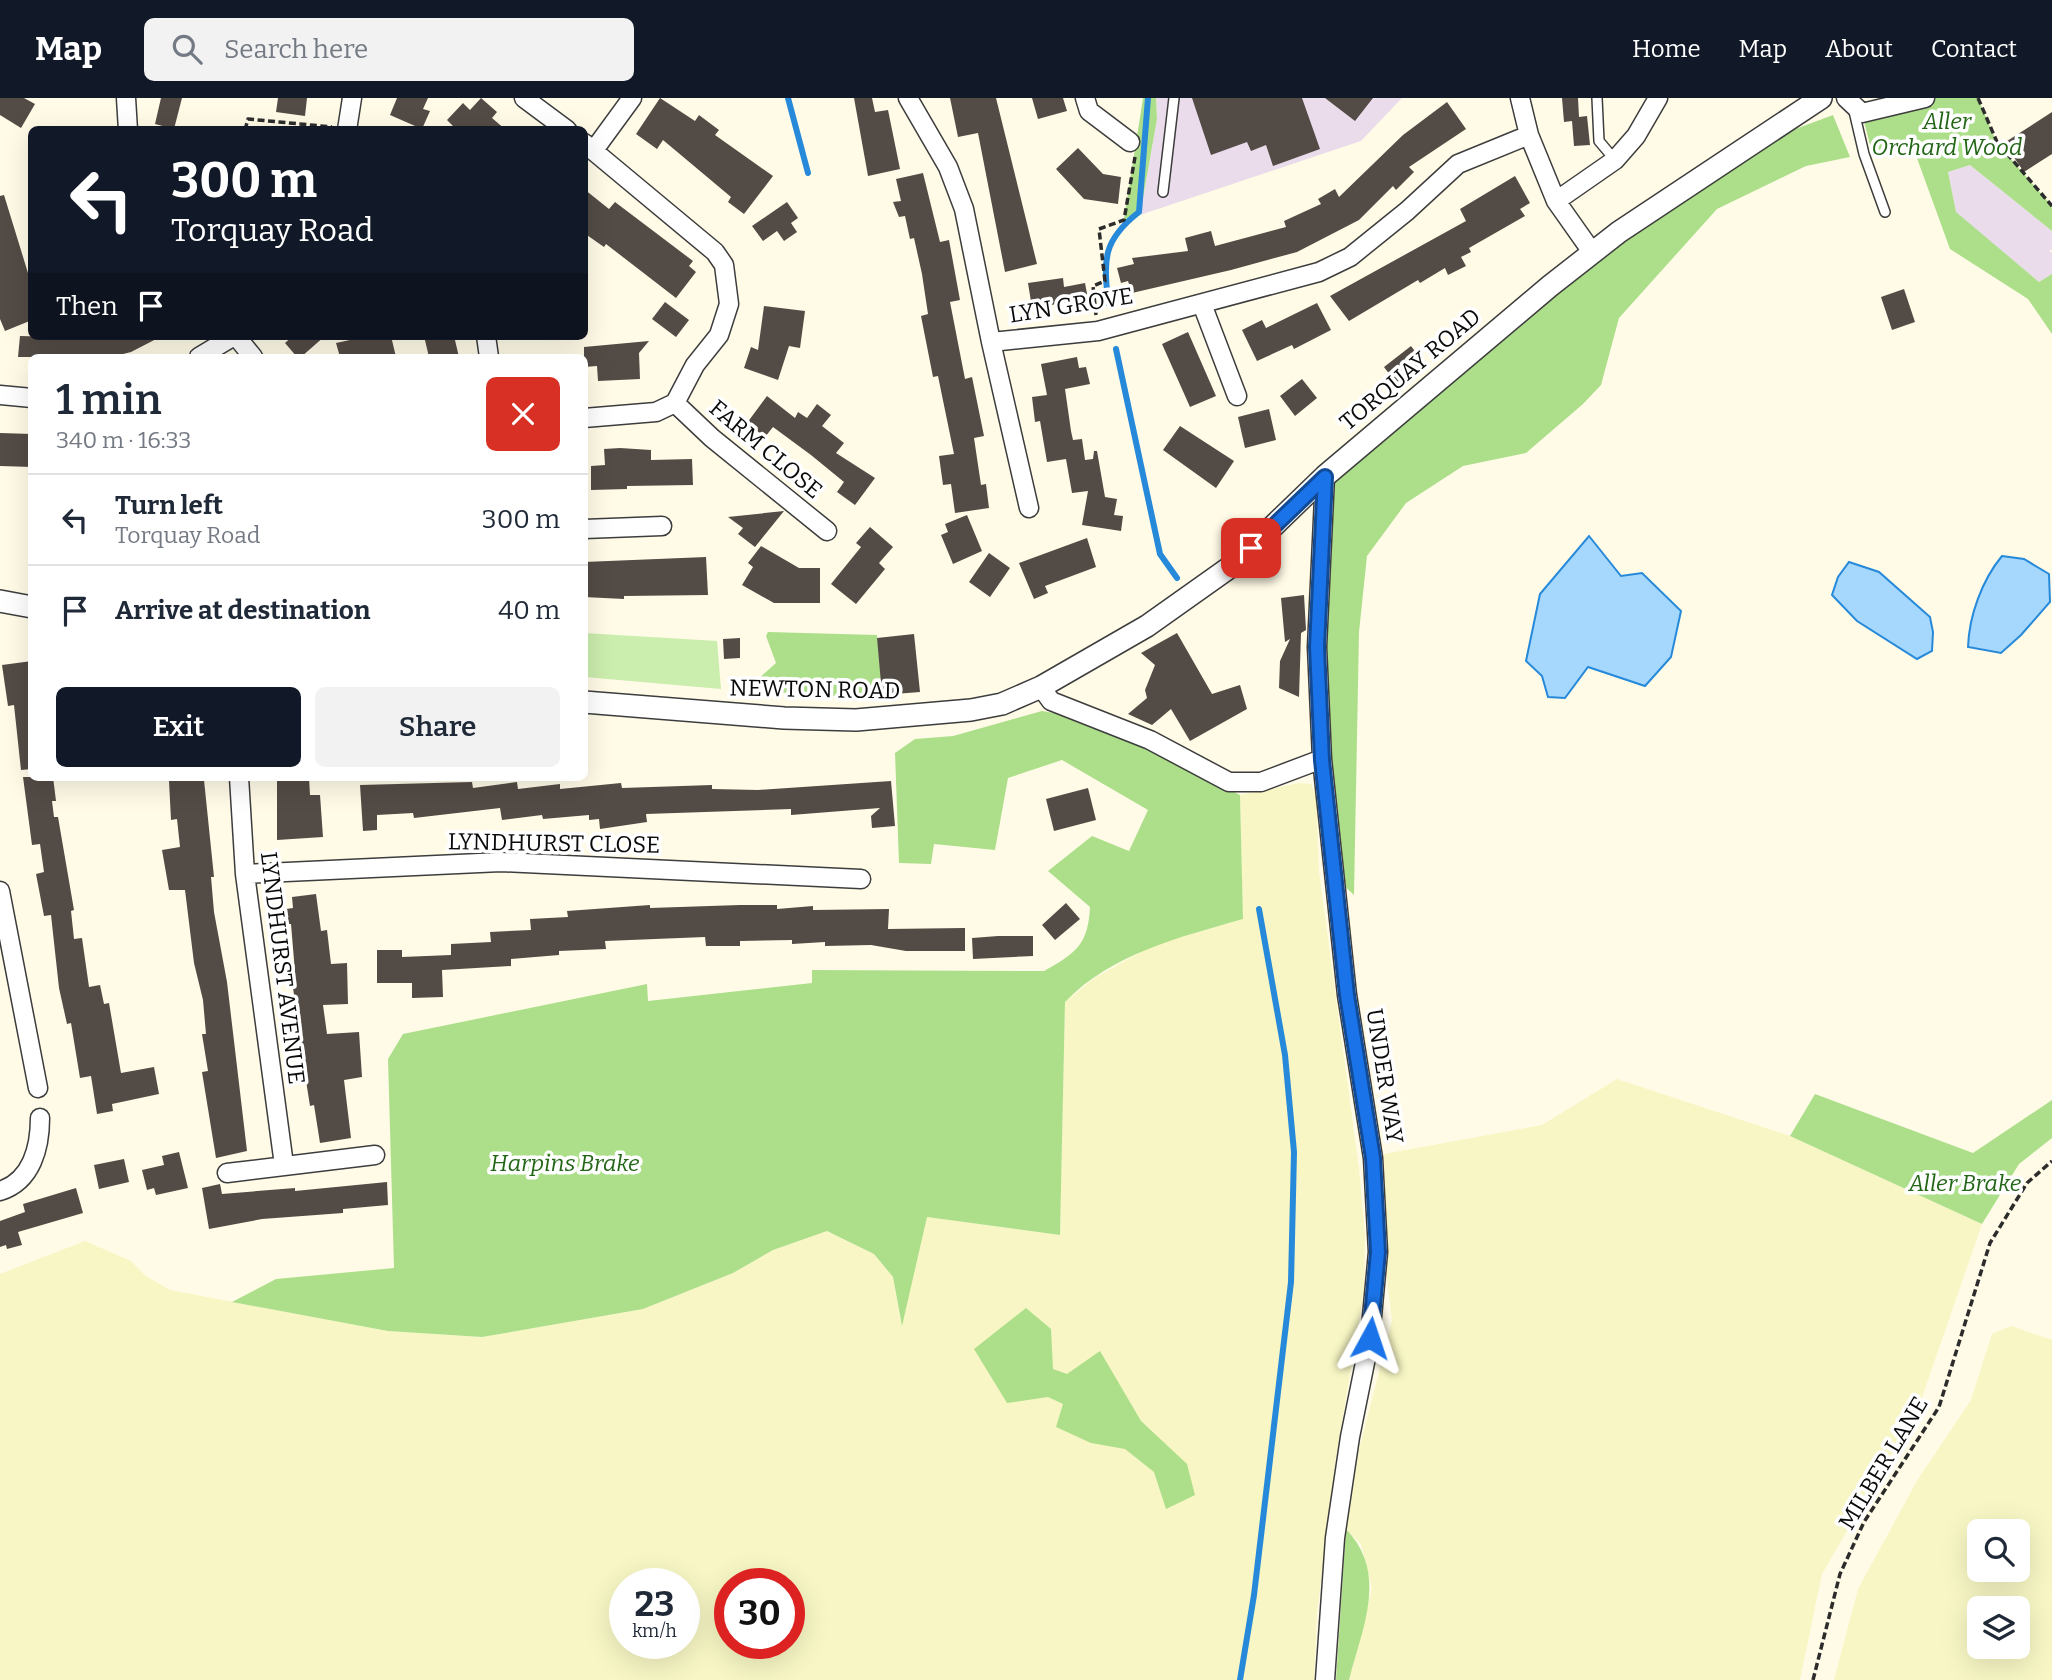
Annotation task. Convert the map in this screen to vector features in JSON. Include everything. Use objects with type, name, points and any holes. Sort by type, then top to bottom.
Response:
[{"type":"street","points":[[126,98],[128,126]]},
{"type":"street","points":[[343,126],[352,98]]},
{"type":"street","points":[[524,98],[562,126]]},
{"type":"street","points":[[588,418],[656,412],[675,403],[695,365],[719,335],[729,304],[724,265],[715,252],[684,223],[589,146],[632,98]]},
{"type":"street","points":[[908,98],[948,167],[964,209],[992,342]]},
{"type":"street","points":[[1085,98],[1089,111],[1130,142]]},
{"type":"street","points":[[1520,98],[1529,135],[1556,201],[1592,252]]},
{"type":"street","points":[[1556,201],[1615,160],[1636,136],[1658,98]]},
{"type":"street","name":"TORQUAY ROAD","points":[[1041,687],[1147,626],[1233,565],[1325,477],[1592,252],[1821,98]]},
{"type":"street","points":[[1849,102],[1862,113],[1924,98]]},
{"type":"street","name":"LYN GROVE","points":[[1029,508],[992,342],[1098,331],[1319,272],[1350,257],[1407,211],[1458,164],[1529,135]]},
{"type":"street","points":[[1202,304],[1237,396]]},
{"type":"street","points":[[203,354],[228,340]]},
{"type":"street","points":[[238,340],[250,354]]},
{"type":"street","points":[[0,395],[28,398]]},
{"type":"street","name":"FARM CLOSE","points":[[675,403],[712,439],[767,480],[827,531]]},
{"type":"street","name":"UNDER WAY","points":[[1325,477],[1317,647],[1322,760],[1347,995],[1373,1158],[1378,1252],[1370,1338],[1350,1437],[1335,1538],[1325,1680]]},
{"type":"street","points":[[588,529],[662,526]]},
{"type":"street","points":[[0,601],[28,606]]},
{"type":"street","points":[[1041,687],[1051,701],[1150,740],[1229,782],[1261,782],[1322,760]]},
{"type":"street","name":"NEWTON ROAD","points":[[588,702],[662,710],[856,720],[971,710],[1002,704],[1041,687]]},
{"type":"street","name":"LYNDHURST AVENUE","points":[[239,781],[245,874],[284,1165]]},
{"type":"street","name":"LYNDHURST CLOSE","points":[[245,874],[501,862],[861,879]]},
{"type":"street","points":[[0,891],[38,1087]]},
{"type":"street","points":[[0,1191],[18,1180],[35,1160],[40,1139],[40,1118]]},
{"type":"street","points":[[227,1173],[374,1155]]},
{"type":"lane","points":[[1163,192],[1174,98]]},
{"type":"lane","points":[[1597,98],[1600,141],[1615,160]]},
{"type":"lane","points":[[1849,102],[1885,212]]},
{"type":"path","points":[[1978,98],[1997,142],[2052,206]]},
{"type":"path","points":[[246,126],[248,119],[321,126]]},
{"type":"path","points":[[1098,331],[1093,286],[1105,281],[1100,229],[1124,220],[1135,157],[1130,142]]},
{"type":"path","name":"MILBER LANE","points":[[1813,1680],[1840,1574],[1864,1522],[1939,1407],[1990,1243],[2026,1183],[2052,1161]]},
{"type":"shaded area","points":[[1156,98],[1402,98],[1361,141],[1140,215],[1157,119]]},
{"type":"shaded area","points":[[1970,165],[2052,231],[2052,250],[2049,250],[2052,253],[2052,274],[2039,282],[1956,213],[1948,172]]},
{"type":"green space","points":[[1143,98],[1156,98],[1157,119],[1140,215],[1123,225]]},
{"type":"green space","name":"Aller Orchard Wood","points":[[1925,98],[1978,98],[1997,143],[2052,206],[2052,231],[1970,165],[1948,172],[1956,212],[2039,282],[2052,274],[2052,334],[2028,299],[1950,249],[1914,150],[1872,153],[1862,113]]},
{"type":"green space","points":[[1833,115],[1850,157],[1806,166],[1717,209],[1619,318],[1601,385],[1583,404],[1526,453],[1463,466],[1406,503],[1367,556],[1359,632],[1354,895],[1335,877],[1317,647],[1325,476],[1550,286],[1790,131]]},
{"type":"green space","points":[[768,632],[877,635],[881,678],[875,679],[875,687],[882,687],[882,695],[830,696],[750,690],[749,687],[776,663],[766,636]]},
{"type":"green space","points":[[588,633],[717,641],[721,689],[588,677]]},
{"type":"green space","name":"Harpins Brake","points":[[1042,711],[1068,716],[1119,734],[1240,795],[1243,919],[1172,940],[1126,959],[1084,985],[1065,1002],[1060,1235],[927,1217],[902,1326],[893,1277],[874,1254],[827,1231],[773,1250],[733,1273],[643,1309],[482,1337],[388,1331],[232,1302],[276,1279],[394,1268],[388,1059],[403,1034],[647,984],[648,1001],[812,983],[812,970],[1044,971],[1064,959],[1083,939],[1090,907],[1048,871],[1092,836],[1129,851],[1148,810],[1062,760],[1008,778],[995,850],[934,844],[931,864],[899,863],[895,753],[915,739],[953,736]]},
{"type":"green space","points":[[1300,783],[1311,784],[1316,796],[1319,872],[1359,1168],[1365,1235],[1364,1291],[1335,1463],[1317,1613],[1314,1680],[0,1680],[0,1274],[85,1241],[131,1261],[146,1276],[170,1290],[388,1331],[482,1337],[643,1309],[733,1273],[773,1250],[827,1231],[874,1254],[893,1277],[901,1323],[927,1217],[1060,1235],[1065,1002],[1093,979],[1153,945],[1243,919],[1240,795]]},
{"type":"green space","points":[[1617,1079],[1790,1136],[1982,1224],[1919,1406],[1822,1574],[1800,1680],[1349,1680],[1372,1588],[1361,1544],[1346,1529],[1359,1450],[1392,1321],[1386,1271],[1384,1154],[1542,1125]]},
{"type":"green space","name":"Aller Brake","points":[[1815,1094],[1973,1153],[2052,1100],[2052,1138],[2019,1164],[1982,1224],[1790,1136]]},
{"type":"green space","points":[[1026,1308],[1051,1329],[1053,1369],[1067,1374],[1100,1351],[1141,1421],[1187,1464],[1195,1495],[1166,1509],[1154,1472],[1125,1449],[1091,1443],[1056,1427],[1063,1404],[1048,1397],[1007,1403],[974,1349]]},
{"type":"green space","points":[[2011,1326],[2052,1340],[2052,1680],[1834,1680],[1858,1589],[1918,1479],[1971,1400],[1992,1334]]},
{"type":"green space","points":[[1346,1529],[1359,1546],[1366,1564],[1368,1602],[1349,1680],[1336,1680]]},
{"type":"water","points":[[1589,536],[1621,576],[1642,573],[1681,611],[1671,657],[1645,686],[1588,667],[1565,698],[1548,697],[1542,676],[1526,661],[1540,594]]},
{"type":"water","points":[[2002,556],[2024,559],[2049,574],[2050,602],[2001,653],[1968,647],[1978,599],[1988,576]]},
{"type":"water","points":[[1849,562],[1879,572],[1930,617],[1933,632],[1932,651],[1917,659],[1857,621],[1832,595],[1838,577]]},
{"type":"building","points":[[0,98],[24,98],[35,104],[21,128],[0,115]]},
{"type":"building","points":[[161,98],[182,98],[175,126],[155,124]]},
{"type":"building","points":[[278,98],[307,98],[305,116],[276,112]]},
{"type":"building","points":[[397,98],[428,98],[423,109],[430,111],[423,126],[415,126],[390,115]]},
{"type":"building","points":[[481,98],[497,112],[492,118],[501,126],[453,126],[447,120],[463,103],[470,110]]},
{"type":"building","points":[[660,98],[695,121],[699,115],[719,130],[715,135],[773,176],[744,214],[728,202],[731,197],[663,140],[657,149],[636,134]]},
{"type":"building","points":[[854,98],[872,98],[875,112],[888,110],[900,169],[868,176]]},
{"type":"building","points":[[950,98],[996,98],[1037,264],[1005,272],[978,133],[958,137]]},
{"type":"building","points":[[1032,98],[1063,98],[1067,111],[1038,119]]},
{"type":"building","points":[[1192,98],[1302,98],[1320,149],[1273,166],[1266,145],[1251,151],[1247,142],[1211,155]]},
{"type":"building","points":[[1325,98],[1373,98],[1355,121]]},
{"type":"building","points":[[1562,98],[1578,98],[1579,117],[1587,116],[1590,145],[1574,146],[1572,121],[1564,122]]},
{"type":"building","points":[[1447,102],[1466,129],[1409,167],[1414,172],[1396,190],[1393,186],[1359,220],[1297,252],[1231,270],[1132,293],[1128,281],[1121,283],[1117,268],[1134,264],[1132,258],[1188,251],[1185,238],[1211,231],[1215,246],[1286,227],[1284,221],[1321,204],[1318,199],[1335,189],[1339,197],[1403,135]]},
{"type":"building","points":[[2052,112],[2052,154],[2024,172],[2004,143]]},
{"type":"building","points":[[1078,148],[1103,174],[1121,177],[1118,204],[1084,199],[1056,169]]},
{"type":"building","points":[[923,173],[940,242],[949,240],[960,300],[950,302],[965,379],[972,377],[984,436],[974,438],[981,485],[986,484],[989,508],[955,513],[951,484],[943,485],[939,456],[954,454],[938,376],[933,377],[921,316],[928,314],[922,274],[914,238],[910,239],[905,216],[899,217],[893,202],[901,201],[896,179]]},
{"type":"building","points":[[1515,176],[1530,203],[1520,209],[1525,216],[1469,248],[1471,252],[1461,257],[1466,266],[1448,275],[1445,268],[1420,283],[1418,280],[1349,321],[1330,296],[1466,221],[1460,209]]},
{"type":"building","points":[[588,192],[609,209],[615,202],[693,261],[689,266],[696,272],[676,298],[606,244],[604,247],[588,236]]},
{"type":"building","points":[[4,195],[28,273],[28,322],[5,331],[0,319],[0,196]]},
{"type":"building","points":[[787,202],[798,218],[791,223],[797,232],[784,241],[777,231],[763,241],[752,226]]},
{"type":"building","points":[[1063,278],[1064,287],[1085,283],[1088,299],[1032,308],[1028,283]]},
{"type":"building","points":[[1904,289],[1915,322],[1892,330],[1881,297]]},
{"type":"building","points":[[665,302],[689,320],[676,337],[652,319]]},
{"type":"building","points":[[1317,303],[1331,330],[1294,349],[1292,345],[1257,361],[1242,330],[1262,320],[1266,328]]},
{"type":"building","points":[[764,306],[805,311],[800,348],[789,346],[778,380],[744,368],[751,347],[758,350]]},
{"type":"building","points":[[1188,332],[1216,396],[1190,407],[1162,344]]},
{"type":"building","points":[[20,336],[28,336],[28,340],[154,340],[123,354],[28,354],[28,357],[18,357]]},
{"type":"building","points":[[288,340],[320,340],[304,354],[294,354],[285,343]]},
{"type":"building","points":[[350,340],[392,340],[395,354],[339,354],[336,343]]},
{"type":"building","points":[[425,340],[455,340],[458,354],[428,354]]},
{"type":"building","points":[[649,341],[639,353],[640,379],[598,381],[597,366],[588,367],[588,354],[584,354],[584,347]]},
{"type":"building","points":[[1411,346],[1423,362],[1396,383],[1384,367]]},
{"type":"building","points":[[1077,357],[1079,368],[1086,367],[1090,384],[1065,389],[1073,440],[1082,439],[1085,460],[1093,459],[1094,451],[1097,451],[1105,497],[1117,499],[1114,515],[1123,516],[1121,531],[1082,525],[1088,491],[1072,493],[1066,459],[1047,462],[1040,421],[1035,422],[1032,397],[1047,395],[1041,364]]},
{"type":"building","points":[[1302,379],[1317,398],[1295,416],[1280,396]]},
{"type":"building","points":[[767,396],[795,418],[798,412],[807,418],[817,404],[831,415],[822,426],[844,443],[836,453],[875,478],[855,505],[837,492],[844,482],[811,455],[773,427],[765,437],[747,423]]},
{"type":"building","points":[[1269,409],[1276,440],[1245,448],[1238,417]]},
{"type":"building","points":[[1180,426],[1234,461],[1216,488],[1163,450]]},
{"type":"building","points":[[0,433],[28,434],[28,467],[0,466]]},
{"type":"building","points":[[604,449],[651,450],[651,460],[692,459],[693,485],[627,486],[627,489],[591,490],[591,466],[605,465]]},
{"type":"building","points":[[784,511],[755,547],[738,534],[743,528],[728,517]]},
{"type":"building","points":[[967,515],[982,551],[953,564],[941,535],[948,532],[945,524]]},
{"type":"building","points":[[870,527],[893,547],[879,563],[885,569],[856,604],[831,584],[861,547],[856,543]]},
{"type":"building","points":[[1087,538],[1096,567],[1045,586],[1048,593],[1034,599],[1019,563]]},
{"type":"building","points":[[761,546],[799,568],[820,568],[820,603],[774,603],[742,585],[753,567],[748,563]]},
{"type":"building","points":[[989,553],[1010,568],[990,597],[969,582]]},
{"type":"building","points":[[706,557],[708,595],[624,596],[624,599],[588,597],[588,562]]},
{"type":"building","points":[[1304,595],[1306,630],[1301,633],[1299,697],[1279,688],[1280,661],[1290,639],[1285,642],[1281,598]]},
{"type":"building","points":[[1177,633],[1212,694],[1240,685],[1247,709],[1190,741],[1171,709],[1152,725],[1128,714],[1147,698],[1145,690],[1155,665],[1141,653]]},
{"type":"building","points":[[914,634],[920,692],[882,695],[877,638]]},
{"type":"building","points":[[740,638],[740,658],[724,659],[723,639]]},
{"type":"building","points":[[28,662],[28,769],[21,770],[14,705],[8,706],[2,665]]},
{"type":"building","points":[[23,777],[28,777],[28,781],[54,781],[56,801],[52,801],[54,817],[58,817],[74,910],[71,911],[74,939],[82,938],[89,987],[100,985],[104,1004],[109,1003],[121,1073],[154,1067],[159,1094],[112,1104],[113,1111],[97,1114],[91,1076],[80,1078],[71,1023],[67,1024],[59,988],[51,915],[44,916],[36,874],[44,872],[40,844],[32,845]]},
{"type":"building","points":[[169,781],[204,781],[214,877],[211,877],[214,912],[227,982],[247,1151],[216,1158],[202,1072],[208,1071],[202,1034],[206,1034],[203,1000],[194,963],[185,890],[169,890],[162,850],[180,847],[177,819],[171,820]]},
{"type":"building","points":[[277,781],[309,781],[310,795],[320,795],[323,837],[277,840]]},
{"type":"building","points":[[891,781],[895,826],[872,828],[871,816],[880,808],[791,815],[791,809],[646,814],[647,822],[600,829],[599,819],[589,820],[589,815],[543,819],[542,815],[502,820],[500,808],[414,818],[413,813],[377,815],[377,830],[363,831],[360,785],[472,782],[473,788],[517,782],[518,789],[560,784],[560,789],[621,783],[622,788],[712,785],[712,789],[758,790]]},
{"type":"building","points":[[1088,788],[1096,820],[1054,831],[1046,799]]},
{"type":"building","points":[[316,894],[321,931],[327,930],[331,964],[347,963],[348,1004],[323,1005],[327,1034],[359,1032],[362,1077],[344,1080],[351,1138],[320,1143],[304,1068],[291,973],[295,972],[291,924],[288,924],[286,909],[293,908],[292,897]]},
{"type":"building","points":[[1066,903],[1080,919],[1055,940],[1042,925]]},
{"type":"building","points":[[650,905],[650,908],[777,905],[777,909],[813,906],[813,910],[889,909],[888,929],[965,928],[965,951],[906,951],[871,945],[825,946],[825,942],[792,944],[792,940],[740,941],[740,946],[706,946],[705,937],[605,941],[606,949],[559,951],[559,955],[511,959],[511,966],[442,970],[443,997],[412,998],[412,983],[377,983],[377,950],[402,950],[402,957],[451,955],[451,944],[491,942],[490,932],[531,930],[530,919],[568,917],[567,911]]},
{"type":"building","points":[[1033,936],[1033,956],[973,959],[972,938]]},
{"type":"building","points":[[179,1152],[188,1188],[156,1195],[154,1188],[147,1190],[142,1170],[164,1165],[162,1156]]},
{"type":"building","points":[[124,1159],[129,1182],[99,1189],[94,1165]]},
{"type":"building","points":[[387,1182],[388,1205],[343,1209],[343,1213],[262,1219],[209,1229],[202,1188],[220,1184],[222,1194],[295,1188],[295,1191]]},
{"type":"building","points":[[76,1188],[83,1213],[18,1232],[22,1245],[7,1249],[6,1245],[0,1247],[0,1221],[25,1212],[23,1204]]},
{"type":"waterway","points":[[788,98],[808,173]]},
{"type":"waterway","points":[[1108,303],[1108,252],[1118,232],[1139,212],[1148,98]]},
{"type":"waterway","points":[[1116,349],[1160,554],[1177,578]]},
{"type":"waterway","points":[[1240,1680],[1254,1595],[1291,1282],[1294,1152],[1285,1055],[1259,909]]},
{"type":"route","points":[[1251,548],[1325,477],[1317,647],[1322,760],[1328,796],[1347,995],[1373,1158],[1378,1252],[1370,1338]]}]
